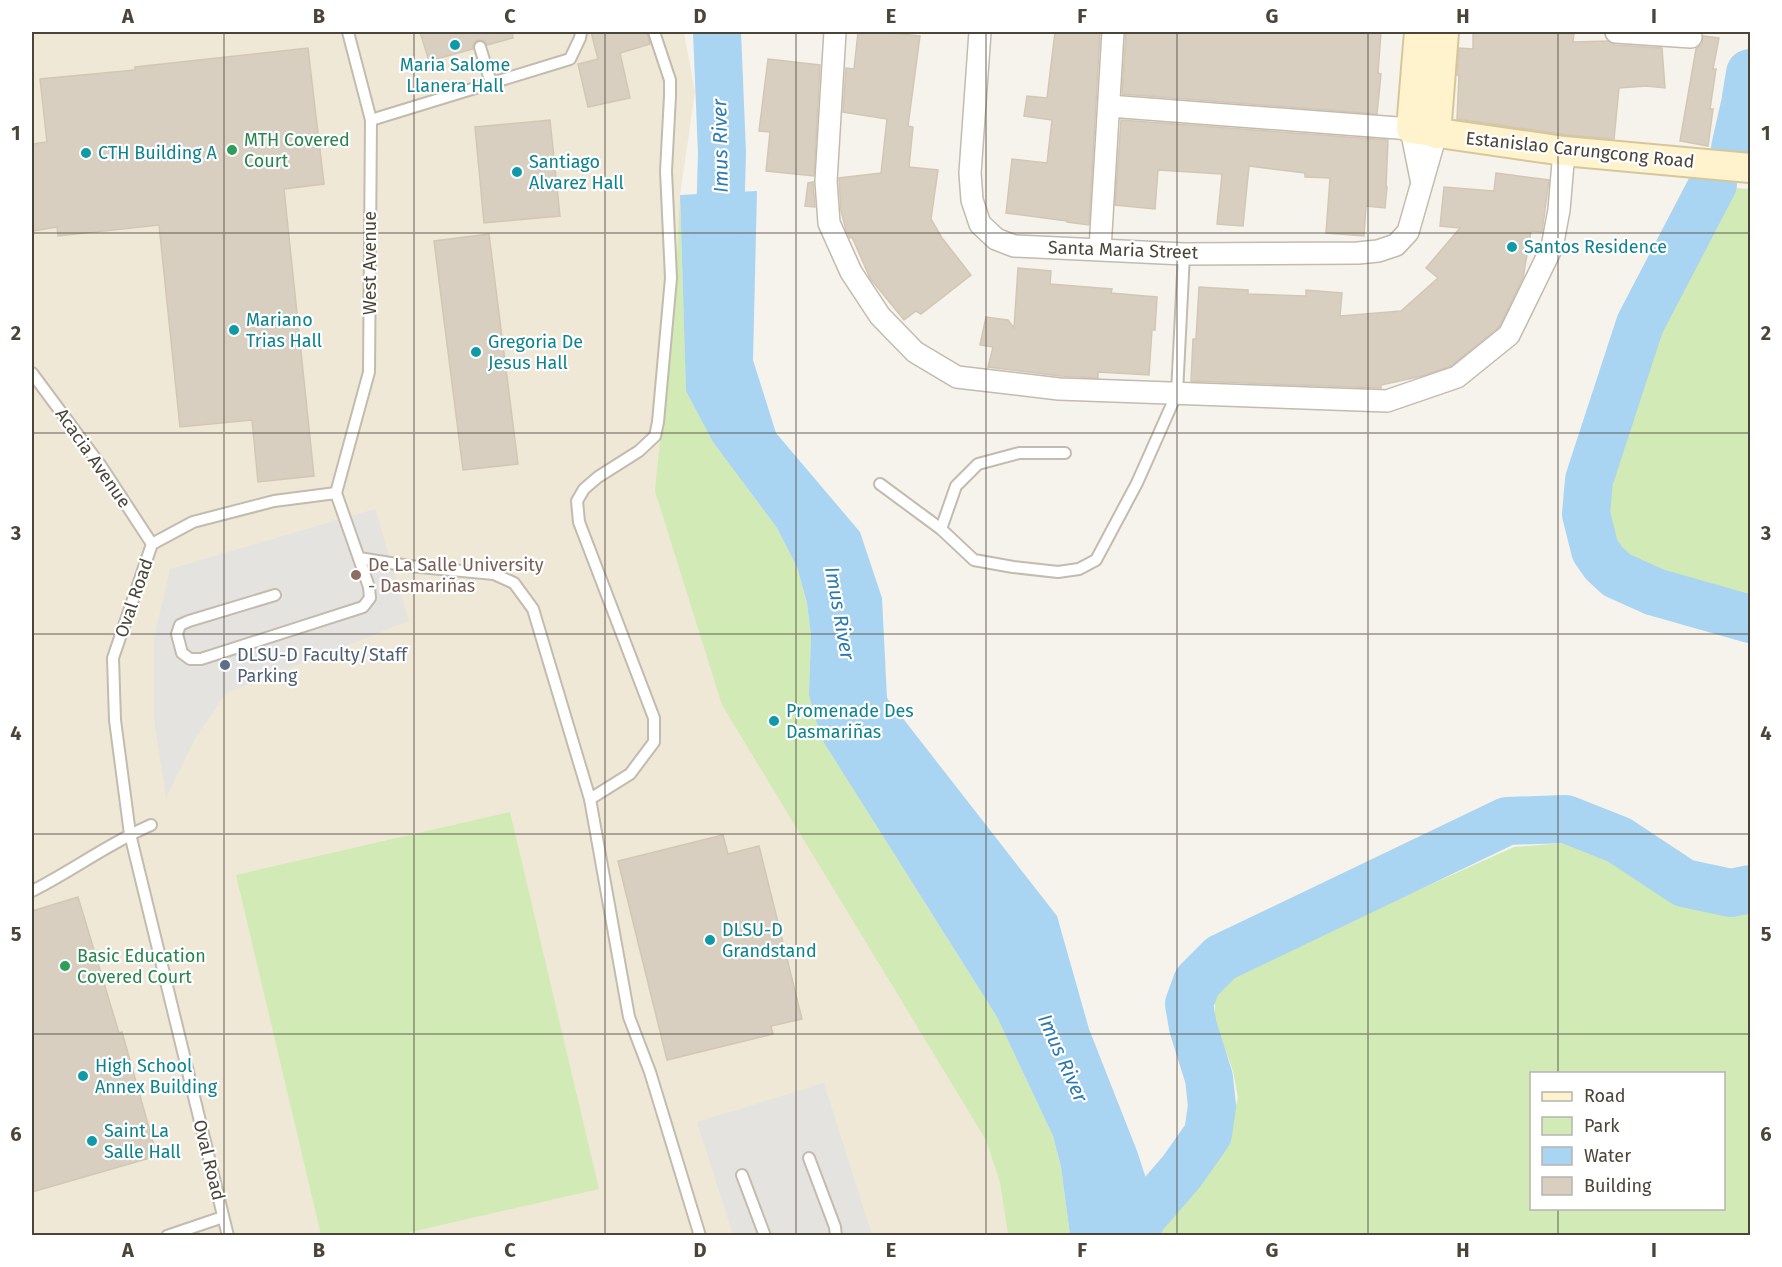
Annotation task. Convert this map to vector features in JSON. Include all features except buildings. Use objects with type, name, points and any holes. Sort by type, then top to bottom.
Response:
[{"type":"street","points":[[835,32],[826,181],[829,223],[851,272],[880,316],[915,352],[957,377],[1059,389],[1387,400],[1456,377],[1509,334],[1552,247],[1559,210],[1564,151]]},
{"type":"street","name":"Santa Maria Street","points":[[980,32],[970,173],[972,200],[981,224],[996,239],[1014,246],[1184,254],[1378,251],[1396,245],[1408,232],[1421,181],[1423,131]]},
{"type":"street","points":[[1100,249],[1113,32]]},
{"type":"street","points":[[1419,32],[1423,131]]},
{"type":"street","points":[[1423,131],[1444,32]]},
{"type":"street","points":[[1616,32],[1691,37]]},
{"type":"street","points":[[1109,106],[1423,131]]},
{"type":"street","name":"Estanislao Carungcong Road","points":[[1423,131],[1564,151],[1750,168]]},
{"type":"lane","name":"West Avenue","points":[[336,493],[369,372],[371,120],[348,32]]},
{"type":"lane","points":[[371,120],[570,59],[580,38],[580,32]]},
{"type":"lane","points":[[590,799],[630,774],[654,742],[654,718],[579,522],[577,501],[584,489],[598,477],[639,451],[655,436],[658,422],[671,278],[666,171],[670,80],[654,32]]},
{"type":"lane","points":[[480,47],[491,83]]},
{"type":"lane","points":[[880,484],[941,529],[974,561],[1058,572],[1079,568],[1096,560],[1137,483],[1177,393],[1184,254]]},
{"type":"lane","name":"Acacia Avenue","points":[[32,373],[101,466],[152,544]]},
{"type":"lane","points":[[941,529],[956,486],[978,464],[1019,453],[1065,453]]},
{"type":"lane","points":[[274,595],[180,625],[177,634],[182,653],[190,659],[201,659],[363,607],[369,598],[369,587],[336,493]]},
{"type":"lane","name":"Oval Road","points":[[228,1236],[130,834],[115,720],[113,658],[152,544],[193,522],[274,501],[336,493]]},
{"type":"lane","points":[[359,558],[409,566],[494,574],[514,583],[532,609],[590,799],[629,1017],[650,1072],[700,1236]]},
{"type":"lane","points":[[32,891],[130,834],[151,825]]},
{"type":"lane","points":[[809,1158],[835,1227],[836,1236]]},
{"type":"lane","points":[[742,1175],[765,1236]]},
{"type":"lane","points":[[167,1236],[223,1217]]},
{"type":"shaded area","name":"De La Salle University - Dasmariñas","points":[[32,32],[684,32],[695,92],[680,195],[675,292],[986,1140],[1000,1183],[1008,1235],[32,1235]]},
{"type":"shaded area","name":"DLSU-D Faculty/Staff Parking","points":[[375,509],[409,621],[226,693],[195,739],[166,798],[154,719],[154,638],[170,569]]},
{"type":"shaded area","points":[[824,1083],[872,1235],[733,1235],[697,1122]]},
{"type":"green space","points":[[1736,188],[1750,189],[1750,600],[1661,574],[1629,560],[1612,543],[1603,515],[1609,484],[1658,328]]},
{"type":"green space","name":"Promenade Des Dasmariñas","points":[[680,195],[686,391],[713,442],[777,528],[797,567],[807,603],[811,636],[809,695],[821,738],[997,1017],[1053,1136],[1061,1167],[1070,1235],[1008,1235],[1000,1183],[986,1140],[722,705],[655,491],[675,292]]},
{"type":"green space","points":[[510,812],[599,1189],[398,1235],[321,1235],[236,875]]},
{"type":"green space","points":[[1565,843],[1594,850],[1610,856],[1656,889],[1678,900],[1714,909],[1750,908],[1750,1235],[1156,1235],[1161,1224],[1210,1162],[1228,1134],[1238,1098],[1233,1071],[1215,1021],[1215,990],[1236,972],[1514,847]]},
{"type":"water","points":[[757,191],[753,360],[776,433],[860,532],[882,598],[887,698],[1057,916],[1089,1029],[1137,1151],[1161,1224],[1156,1235],[1070,1235],[1061,1167],[1053,1136],[997,1017],[821,738],[809,695],[811,636],[807,603],[797,567],[777,528],[713,442],[686,391],[680,195]]},
{"type":"waterway","name":"Imus River","points":[[717,32],[722,153],[719,257]]},
{"type":"waterway","points":[[1735,148],[1750,73]]},
{"type":"waterway","points":[[1713,184],[1640,324],[1589,480],[1586,514],[1595,550],[1604,563],[1617,575],[1655,592],[1750,619]]},
{"type":"waterway","points":[[1132,1236],[1144,1215],[1182,1171],[1208,1134],[1212,1106],[1209,1078],[1193,1027],[1189,1004],[1197,982],[1221,958],[1507,821],[1566,819],[1619,840],[1684,883],[1731,893],[1750,889]]},
{"type":"place","name":"Maria Salome Llanera Hall","points":[[455,45]]},
{"type":"place","name":"MTH Covered Court","points":[[232,150]]},
{"type":"place","name":"CTH Building A","points":[[86,153]]},
{"type":"place","name":"Santiago Alvarez Hall","points":[[517,172]]},
{"type":"place","name":"Santos Residence","points":[[1512,247]]},
{"type":"place","name":"Mariano Trias Hall","points":[[234,330]]},
{"type":"place","name":"Gregoria De Jesus Hall","points":[[476,352]]},
{"type":"place","name":"De La Salle University - Dasmariñas","points":[[356,575]]},
{"type":"place","name":"DLSU-D Faculty/Staff Parking","points":[[225,665]]},
{"type":"place","name":"Promenade Des Dasmariñas","points":[[774,721]]},
{"type":"place","name":"DLSU-D Grandstand","points":[[710,940]]},
{"type":"place","name":"Basic Education Covered Court","points":[[65,966]]},
{"type":"place","name":"High School Annex Building","points":[[83,1076]]},
{"type":"place","name":"Saint La Salle Hall","points":[[92,1141]]}]
